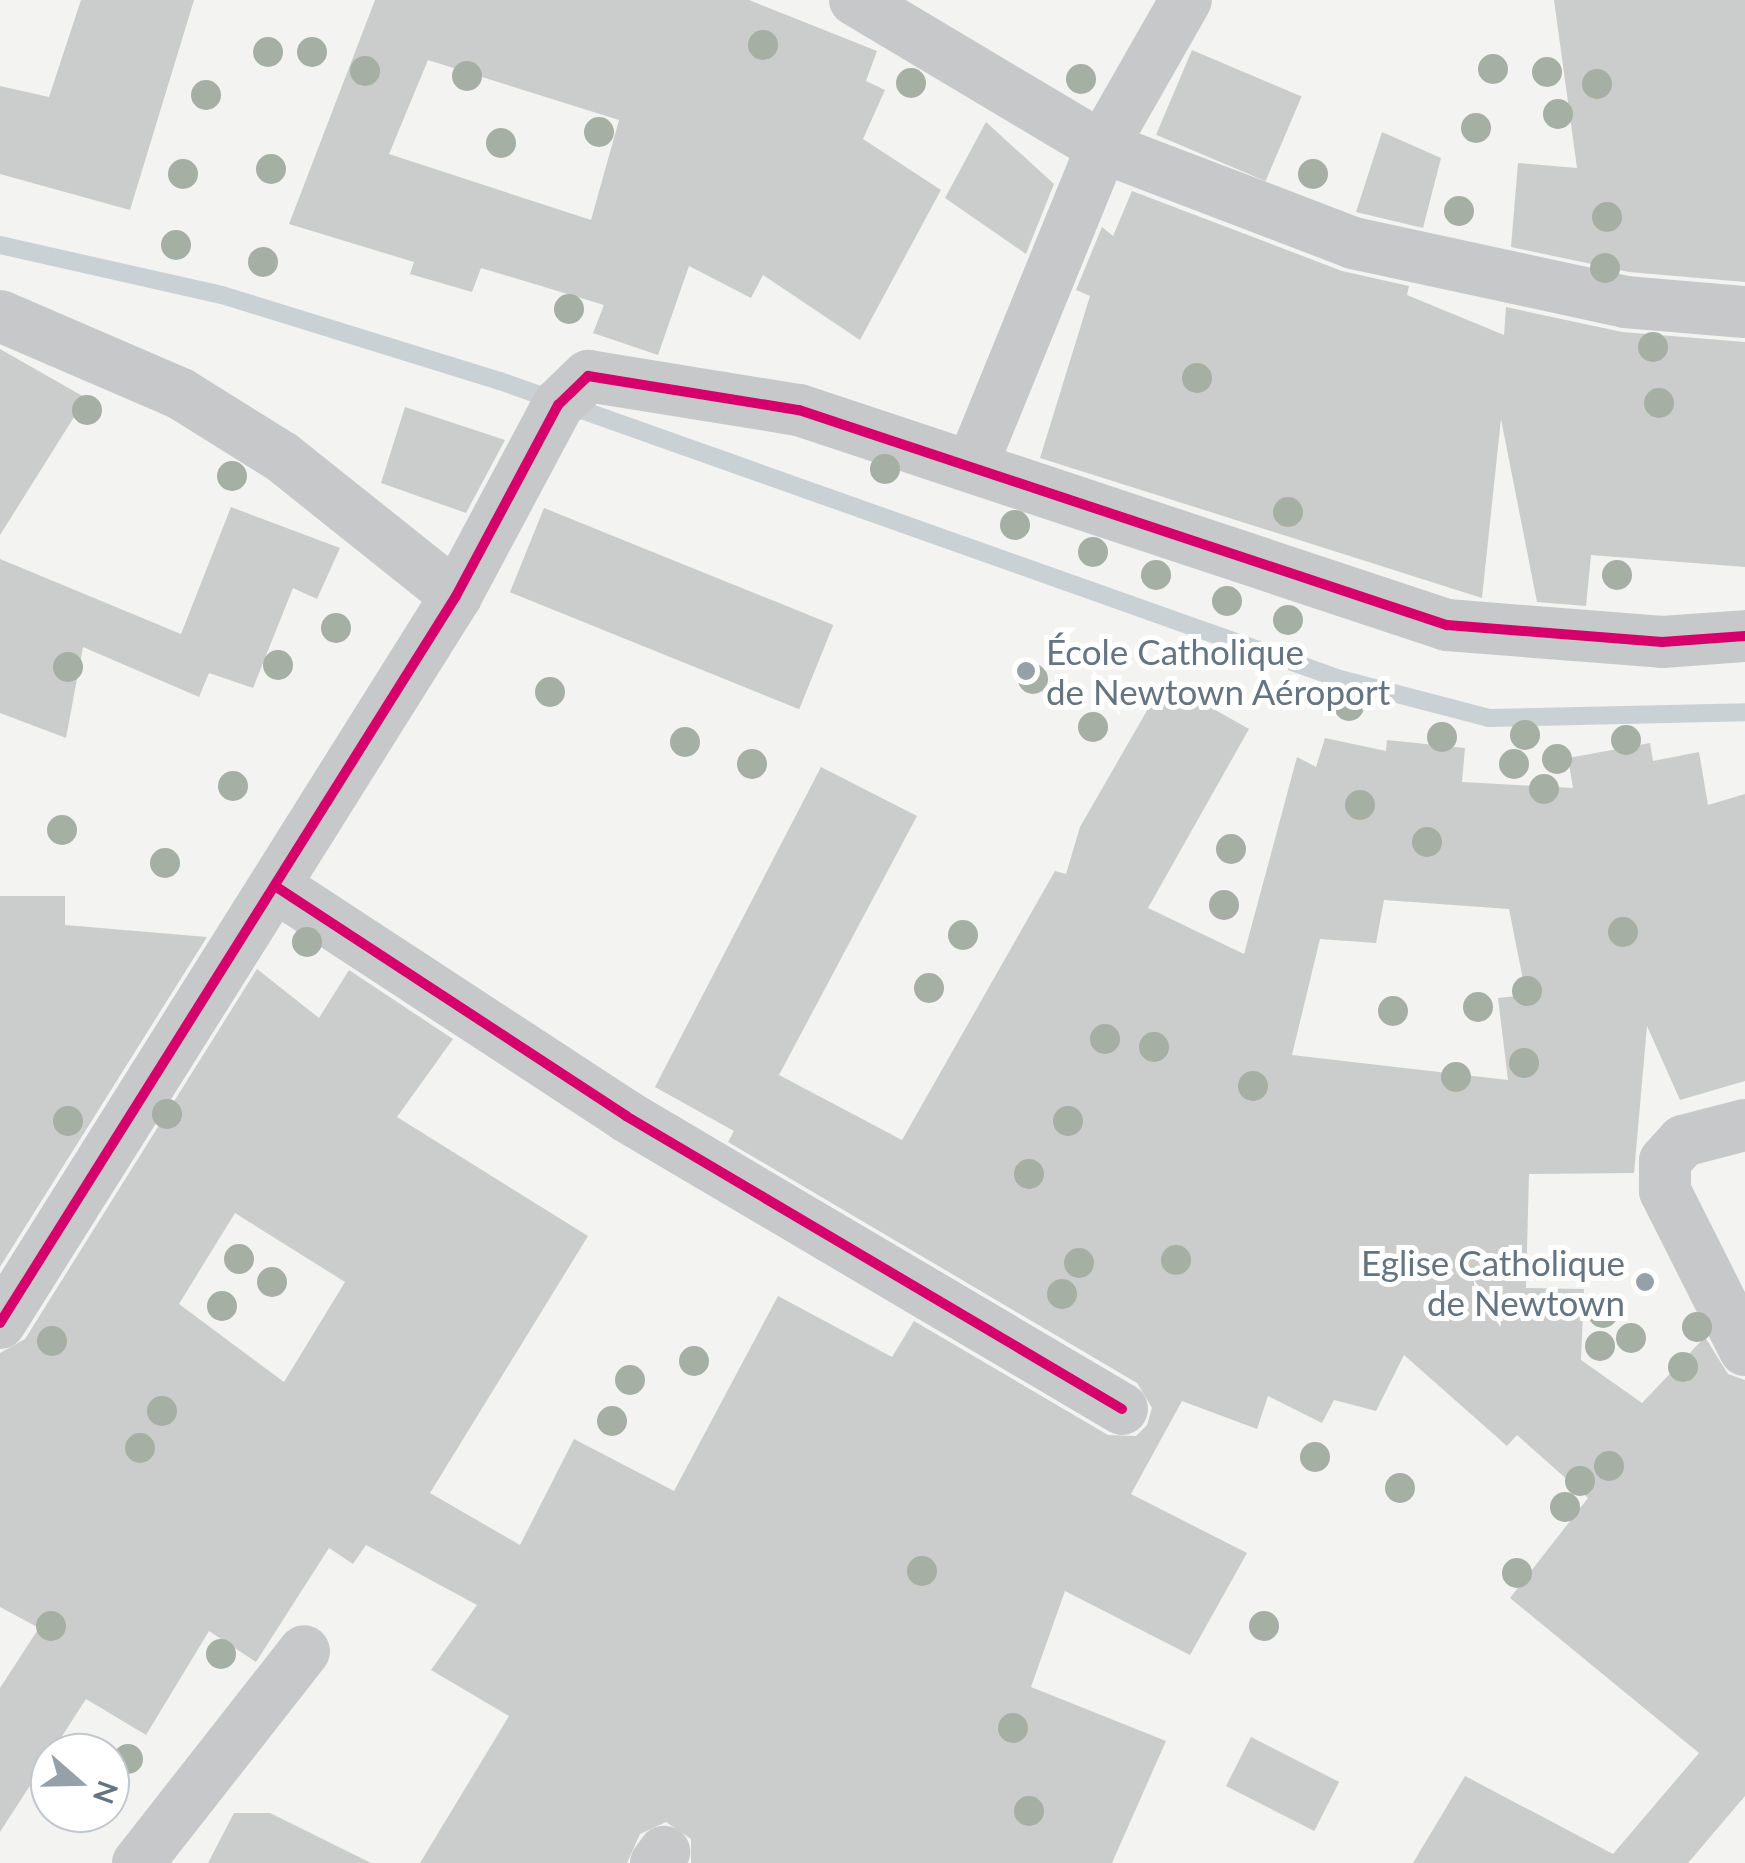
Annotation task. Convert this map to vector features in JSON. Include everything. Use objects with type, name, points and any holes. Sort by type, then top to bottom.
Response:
[{"type":"street","points":[[855,0],[1102,147],[1419,264],[1625,302],[1745,312]]},
{"type":"street","points":[[974,464],[1102,147],[1186,0]]},
{"type":"street","points":[[0,316],[181,394],[282,457],[456,596]]},
{"type":"street","points":[[0,1324],[456,596],[558,405],[588,376],[610,373],[798,410],[974,464],[1447,625],[1662,642],[1745,636]]},
{"type":"street","points":[[274,886],[626,1116],[1122,1409]]},
{"type":"street","points":[[1745,1125],[1683,1141],[1665,1161],[1665,1191],[1745,1350]]},
{"type":"street","points":[[138,1863],[304,1651]]},
{"type":"building","points":[[81,0],[194,0],[130,210],[0,174],[0,86],[49,97]]},
{"type":"building","points":[[375,0],[749,0],[877,51],[866,81],[885,90],[863,139],[941,190],[860,340],[763,275],[751,298],[689,266],[658,355],[593,333],[604,305],[481,268],[472,292],[410,274],[414,262],[289,224]],"holes":[[[428,60],[619,120],[591,220],[389,154]]]},
{"type":"building","points":[[1554,0],[1745,0],[1745,282],[1629,272],[1511,247],[1518,163],[1577,168]]},
{"type":"building","points":[[1192,50],[1302,96],[1266,181],[1156,135]]},
{"type":"building","points":[[986,122],[1054,184],[1026,254],[945,198]]},
{"type":"building","points":[[1382,132],[1441,158],[1423,228],[1356,212]]},
{"type":"building","points":[[1132,191],[1342,271],[1409,286],[1407,295],[1504,335],[1506,307],[1622,332],[1745,342],[1745,567],[1591,555],[1586,606],[1537,602],[1501,419],[1482,598],[1040,458],[1090,296],[1076,290],[1102,227],[1113,236]]},
{"type":"building","points":[[0,349],[86,398],[0,535]]},
{"type":"building","points":[[405,407],[505,440],[466,513],[381,483]]},
{"type":"building","points":[[231,507],[340,548],[317,599],[293,588],[253,688],[209,673],[199,697],[83,647],[66,738],[0,713],[0,559],[181,634]]},
{"type":"building","points":[[544,508],[833,625],[799,709],[510,592]]},
{"type":"building","points":[[1164,681],[1249,729],[1148,908],[1244,954],[1297,757],[1316,767],[1325,738],[1386,751],[1387,740],[1465,748],[1462,782],[1573,788],[1568,758],[1650,743],[1653,761],[1699,752],[1708,805],[1745,794],[1745,1081],[1680,1100],[1647,1026],[1634,1173],[1529,1174],[1526,1288],[1584,1289],[1581,1360],[1642,1403],[1705,1337],[1728,1374],[1745,1380],[1745,1796],[1688,1863],[1413,1863],[1465,1776],[1613,1854],[1699,1753],[1510,1598],[1588,1498],[1517,1435],[1507,1446],[1404,1355],[1376,1411],[1334,1400],[1322,1423],[1268,1396],[1257,1429],[1182,1401],[1131,1494],[1247,1553],[1190,1655],[1065,1591],[1031,1687],[1166,1741],[1112,1863],[691,1863],[691,1839],[666,1822],[640,1834],[627,1863],[420,1863],[509,1716],[431,1670],[477,1605],[366,1545],[353,1564],[329,1548],[256,1662],[209,1631],[146,1735],[86,1699],[64,1733],[30,1733],[30,1786],[0,1832],[0,1688],[39,1628],[0,1607],[0,1353],[25,1339],[257,969],[319,1018],[349,970],[453,1039],[397,1117],[588,1236],[430,1493],[520,1545],[574,1439],[674,1491],[778,1296],[892,1357],[914,1321],[1108,1435],[1136,1436],[1147,1425],[1152,1408],[1137,1383],[728,1142],[734,1131],[655,1087],[821,767],[917,816],[779,1075],[902,1140],[1055,871],[1066,874],[1080,827]],"holes":[[[1384,900],[1509,909],[1526,995],[1498,998],[1508,1080],[1292,1055],[1320,939],[1376,943]],[[235,1213],[345,1282],[284,1382],[179,1304]]]},
{"type":"building","points":[[0,896],[65,896],[65,925],[207,937],[0,1267]]},
{"type":"building","points":[[1251,1737],[1339,1782],[1314,1831],[1226,1786]]},
{"type":"building","points":[[234,1813],[270,1813],[371,1863],[208,1863]]},
{"type":"waterway","points":[[0,245],[222,295],[500,381],[1340,679],[1489,718],[1745,712]]},
{"type":"cycle path","points":[[0,1323],[456,596],[558,405],[588,376],[799,410],[1447,625],[1662,642],[1745,636]]},
{"type":"cycle path","points":[[275,886],[626,1116],[1122,1409]]},
{"type":"place","name":"École Catholique de Newtown Aéroport","points":[[1026,671]]},
{"type":"place","name":"Eglise Catholique de Newtown","points":[[1645,1282]]}]
